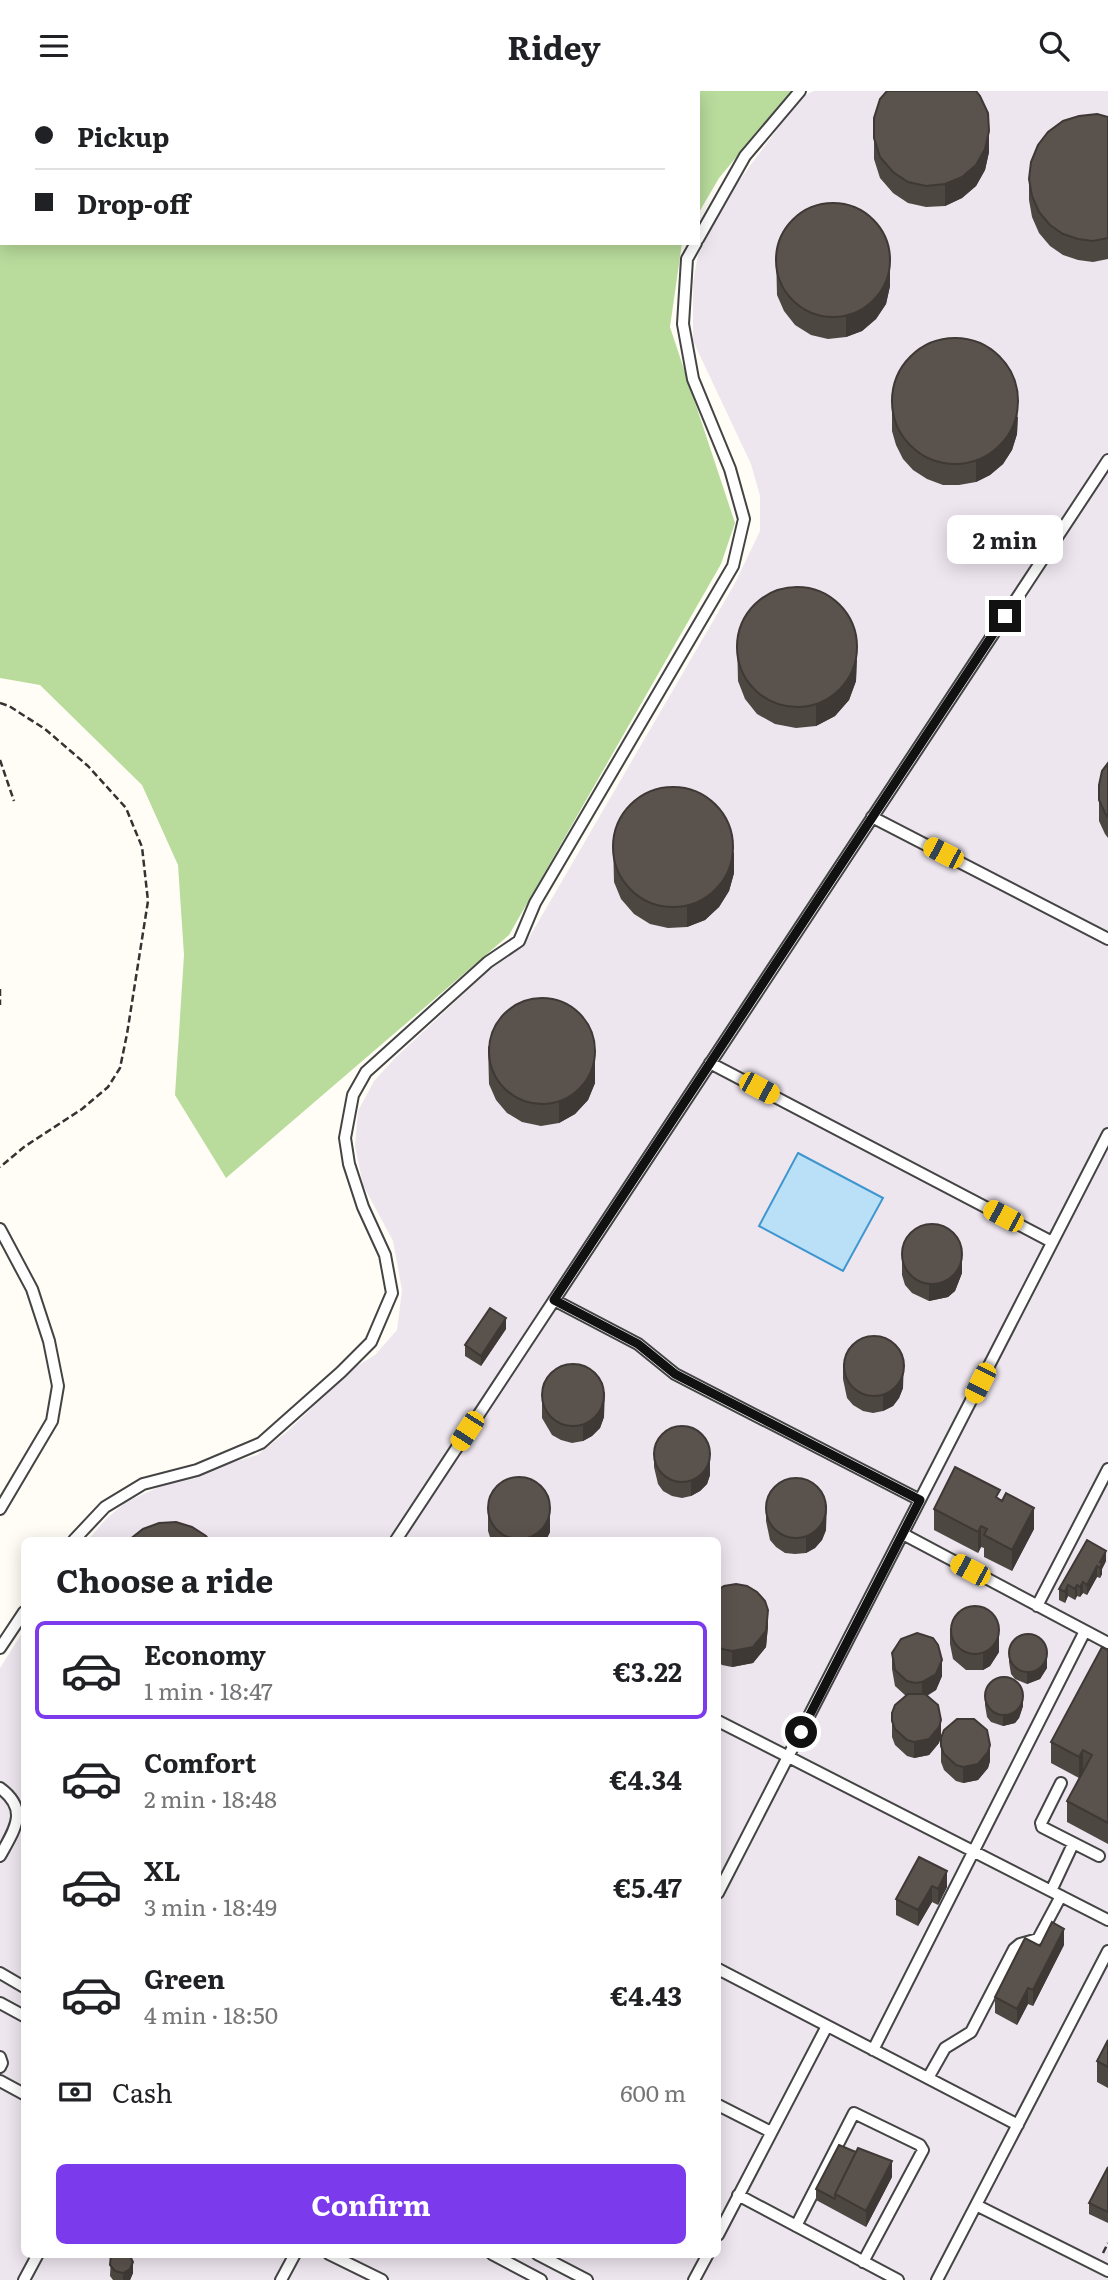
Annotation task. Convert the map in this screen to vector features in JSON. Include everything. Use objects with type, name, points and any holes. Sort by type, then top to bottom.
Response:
[{"type":"lane","points":[[700,236],[745,156],[800,91]]},
{"type":"lane","points":[[77,1537],[105,1507],[143,1484],[197,1470],[261,1443],[371,1342],[392,1293],[385,1255],[363,1207],[349,1164],[345,1137],[353,1095],[366,1072],[488,962],[519,941],[535,903],[733,566],[744,519],[730,469],[693,379],[683,324],[687,259],[695,245]]},
{"type":"lane","points":[[398,1537],[1108,460]]},
{"type":"lane","points":[[872,817],[1108,939]]},
{"type":"lane","points":[[710,1063],[1052,1242]]},
{"type":"lane","points":[[721,1887],[1108,1134]]},
{"type":"lane","points":[[0,1229],[32,1289],[49,1341],[58,1386],[52,1421],[0,1509]]},
{"type":"lane","points":[[554,1300],[638,1344],[675,1374],[920,1500]]},
{"type":"lane","points":[[1037,1606],[1108,1469]]},
{"type":"lane","points":[[902,1534],[1108,1643]]},
{"type":"lane","points":[[0,1648],[21,1616]]},
{"type":"lane","points":[[873,2050],[1085,1631]]},
{"type":"lane","points":[[721,1723],[1108,1920]]},
{"type":"lane","points":[[1061,1783],[1041,1823],[1045,1830],[1099,1856]]},
{"type":"lane","points":[[0,1788],[16,1805],[18,1817],[0,1856]]},
{"type":"lane","points":[[928,2078],[945,2048],[971,2032],[1014,1949],[1020,1944],[1038,1939],[1073,1844]]},
{"type":"lane","points":[[937,2280],[1108,1951]]},
{"type":"lane","points":[[721,1971],[1018,2125]]},
{"type":"lane","points":[[0,1973],[21,1985]]},
{"type":"lane","points":[[0,2003],[21,2014]]},
{"type":"lane","points":[[721,2229],[827,2026]]},
{"type":"lane","points":[[0,2057],[0,2067]]},
{"type":"lane","points":[[0,2081],[21,2092]]},
{"type":"lane","points":[[721,2107],[771,2132]]},
{"type":"lane","points":[[796,2226],[855,2113],[920,2144],[923,2150],[863,2262]]},
{"type":"lane","points":[[738,2195],[898,2280]]},
{"type":"lane","points":[[976,2205],[1108,2271]]},
{"type":"lane","points":[[24,2280],[36,2258]]},
{"type":"lane","points":[[281,2280],[293,2258]]},
{"type":"lane","points":[[337,2258],[382,2280]]},
{"type":"lane","points":[[500,2258],[541,2280]]},
{"type":"lane","points":[[545,2258],[587,2280]]},
{"type":"lane","points":[[694,2280],[706,2258]]},
{"type":"path","points":[[0,703],[44,729],[88,766],[126,808],[142,847],[148,901],[120,1068],[108,1087],[82,1109],[24,1147],[0,1167]]},
{"type":"path","points":[[0,760],[14,801]]},
{"type":"path","points":[[0,989],[0,1005]]},
{"type":"shaded area","points":[[814,91],[1108,91],[1108,2280],[0,2280],[0,1668],[21,1635],[21,2258],[721,2258],[721,1537],[91,1537],[126,1502],[172,1481],[257,1455],[288,1431],[352,1369],[375,1355],[397,1330],[402,1290],[393,1241],[363,1185],[355,1146],[358,1111],[374,1081],[395,1058],[530,936],[734,585],[760,531],[760,496],[751,464],[693,341],[693,282],[698,255],[724,201],[801,97]]},
{"type":"green space","points":[[700,91],[791,91],[719,178],[700,211]]},
{"type":"green space","points":[[0,245],[682,245],[670,327],[735,523],[721,564],[509,935],[226,1178],[175,1095],[184,955],[178,865],[142,785],[40,685],[0,678]]},
{"type":"water","points":[[798,1153],[883,1198],[843,1271],[759,1226]]},
{"type":"building","points":[[887,91],[976,91],[988,113],[989,131],[985,149],[976,165],[962,177],[945,184],[926,186],[908,182],[893,172],[880,157],[874,138],[874,118],[880,99]]},
{"type":"building","points":[[1097,114],[1108,117],[1108,238],[1093,241],[1063,234],[1050,225],[1039,212],[1029,179],[1031,162],[1038,145],[1048,132],[1063,121]]},
{"type":"building","points":[[833,203],[855,207],[873,220],[886,238],[890,260],[886,282],[873,300],[855,313],[833,317],[811,313],[793,300],[780,282],[776,260],[780,238],[793,220],[811,207]]},
{"type":"building","points":[[955,338],[979,343],[1000,356],[1013,377],[1018,401],[1013,425],[1000,446],[979,459],[955,464],[931,459],[910,446],[897,425],[892,401],[897,377],[910,356],[931,343]]},
{"type":"building","points":[[797,587],[820,591],[840,604],[853,624],[857,647],[853,670],[840,690],[820,703],[797,707],[774,703],[754,690],[741,670],[737,647],[741,624],[754,604],[774,591]]},
{"type":"building","points":[[1108,763],[1108,817],[1099,800],[1099,785],[1102,771]]},
{"type":"building","points":[[673,787],[696,791],[716,804],[729,824],[733,847],[729,870],[716,890],[696,903],[673,907],[650,903],[630,890],[617,870],[613,847],[617,824],[630,804],[650,791]]},
{"type":"building","points":[[542,998],[562,1002],[580,1013],[591,1031],[595,1051],[591,1071],[580,1089],[562,1100],[542,1104],[522,1100],[504,1089],[493,1071],[489,1051],[493,1031],[504,1013],[522,1002]]},
{"type":"building","points":[[926,1224],[938,1224],[957,1237],[962,1254],[960,1266],[949,1279],[938,1284],[926,1284],[907,1271],[902,1260],[902,1248],[915,1229]]},
{"type":"building","points":[[490,1308],[506,1318],[481,1356],[465,1345]]},
{"type":"building","points":[[874,1336],[891,1341],[899,1349],[904,1366],[899,1383],[891,1391],[874,1396],[857,1391],[849,1383],[844,1366],[849,1349],[857,1341]]},
{"type":"building","points":[[567,1364],[579,1364],[595,1373],[602,1383],[602,1407],[595,1417],[579,1426],[567,1426],[556,1421],[547,1412],[542,1401],[542,1389],[547,1378],[556,1369]]},
{"type":"building","points":[[682,1426],[693,1428],[702,1434],[708,1443],[708,1465],[702,1474],[693,1480],[682,1482],[671,1480],[662,1474],[656,1465],[654,1454],[656,1443],[662,1434],[671,1428]]},
{"type":"building","points":[[955,1467],[1000,1490],[996,1497],[1002,1501],[1006,1493],[1034,1508],[1012,1550],[984,1535],[987,1529],[981,1526],[978,1532],[934,1509]]},
{"type":"building","points":[[513,1477],[525,1477],[536,1482],[545,1491],[550,1502],[548,1520],[541,1530],[531,1537],[507,1537],[497,1530],[488,1514],[488,1502],[493,1491],[502,1482]]},
{"type":"building","points":[[796,1478],[813,1483],[821,1491],[826,1508],[821,1525],[813,1533],[796,1538],[779,1533],[771,1525],[766,1508],[771,1491],[779,1483]]},
{"type":"building","points":[[176,1522],[192,1527],[207,1537],[133,1537],[143,1529],[159,1523]]},
{"type":"building","points":[[1087,1540],[1106,1551],[1100,1568],[1097,1566],[1087,1585],[1083,1582],[1075,1589],[1068,1585],[1065,1592],[1059,1589]]},
{"type":"building","points":[[747,1586],[765,1601],[768,1610],[766,1631],[753,1647],[732,1651],[721,1648],[721,1588]]},
{"type":"building","points":[[975,1606],[992,1613],[999,1630],[992,1647],[975,1654],[958,1647],[951,1630],[958,1613]]},
{"type":"building","points":[[917,1633],[933,1638],[942,1660],[936,1674],[915,1683],[907,1681],[895,1670],[892,1653],[901,1639]]},
{"type":"building","points":[[1028,1634],[1041,1640],[1047,1653],[1041,1666],[1028,1672],[1015,1666],[1009,1653],[1015,1640]]},
{"type":"building","points":[[1102,1647],[1108,1650],[1108,1823],[1067,1801],[1092,1755],[1083,1750],[1079,1757],[1051,1742]]},
{"type":"building","points":[[1004,1677],[1017,1683],[1023,1696],[1017,1709],[1004,1715],[991,1709],[985,1696],[991,1683]]},
{"type":"building","points":[[908,1694],[925,1694],[938,1705],[941,1720],[929,1739],[914,1742],[907,1740],[895,1729],[892,1713],[895,1705]]},
{"type":"building","points":[[957,1719],[974,1719],[987,1730],[990,1745],[978,1764],[963,1767],[956,1765],[944,1754],[941,1738],[944,1730]]},
{"type":"building","points":[[919,1857],[947,1871],[938,1889],[932,1886],[918,1910],[896,1899]]},
{"type":"building","points":[[1052,1922],[1064,1929],[1033,1990],[1028,1988],[1017,2009],[995,1997],[1025,1938],[1040,1946]]},
{"type":"building","points":[[1108,2040],[1108,2067],[1097,2061]]},
{"type":"building","points":[[839,2145],[856,2152],[835,2199],[816,2189]]},
{"type":"building","points":[[858,2148],[892,2161],[866,2211],[835,2194]]},
{"type":"building","points":[[1108,2167],[1108,2212],[1089,2203]]},
{"type":"building","points":[[111,2258],[131,2258],[133,2262],[130,2269],[123,2273],[115,2271],[110,2265]]},
{"type":"route","points":[[801,1732],[920,1500],[675,1374],[638,1344],[554,1300],[1005,616]]}]
